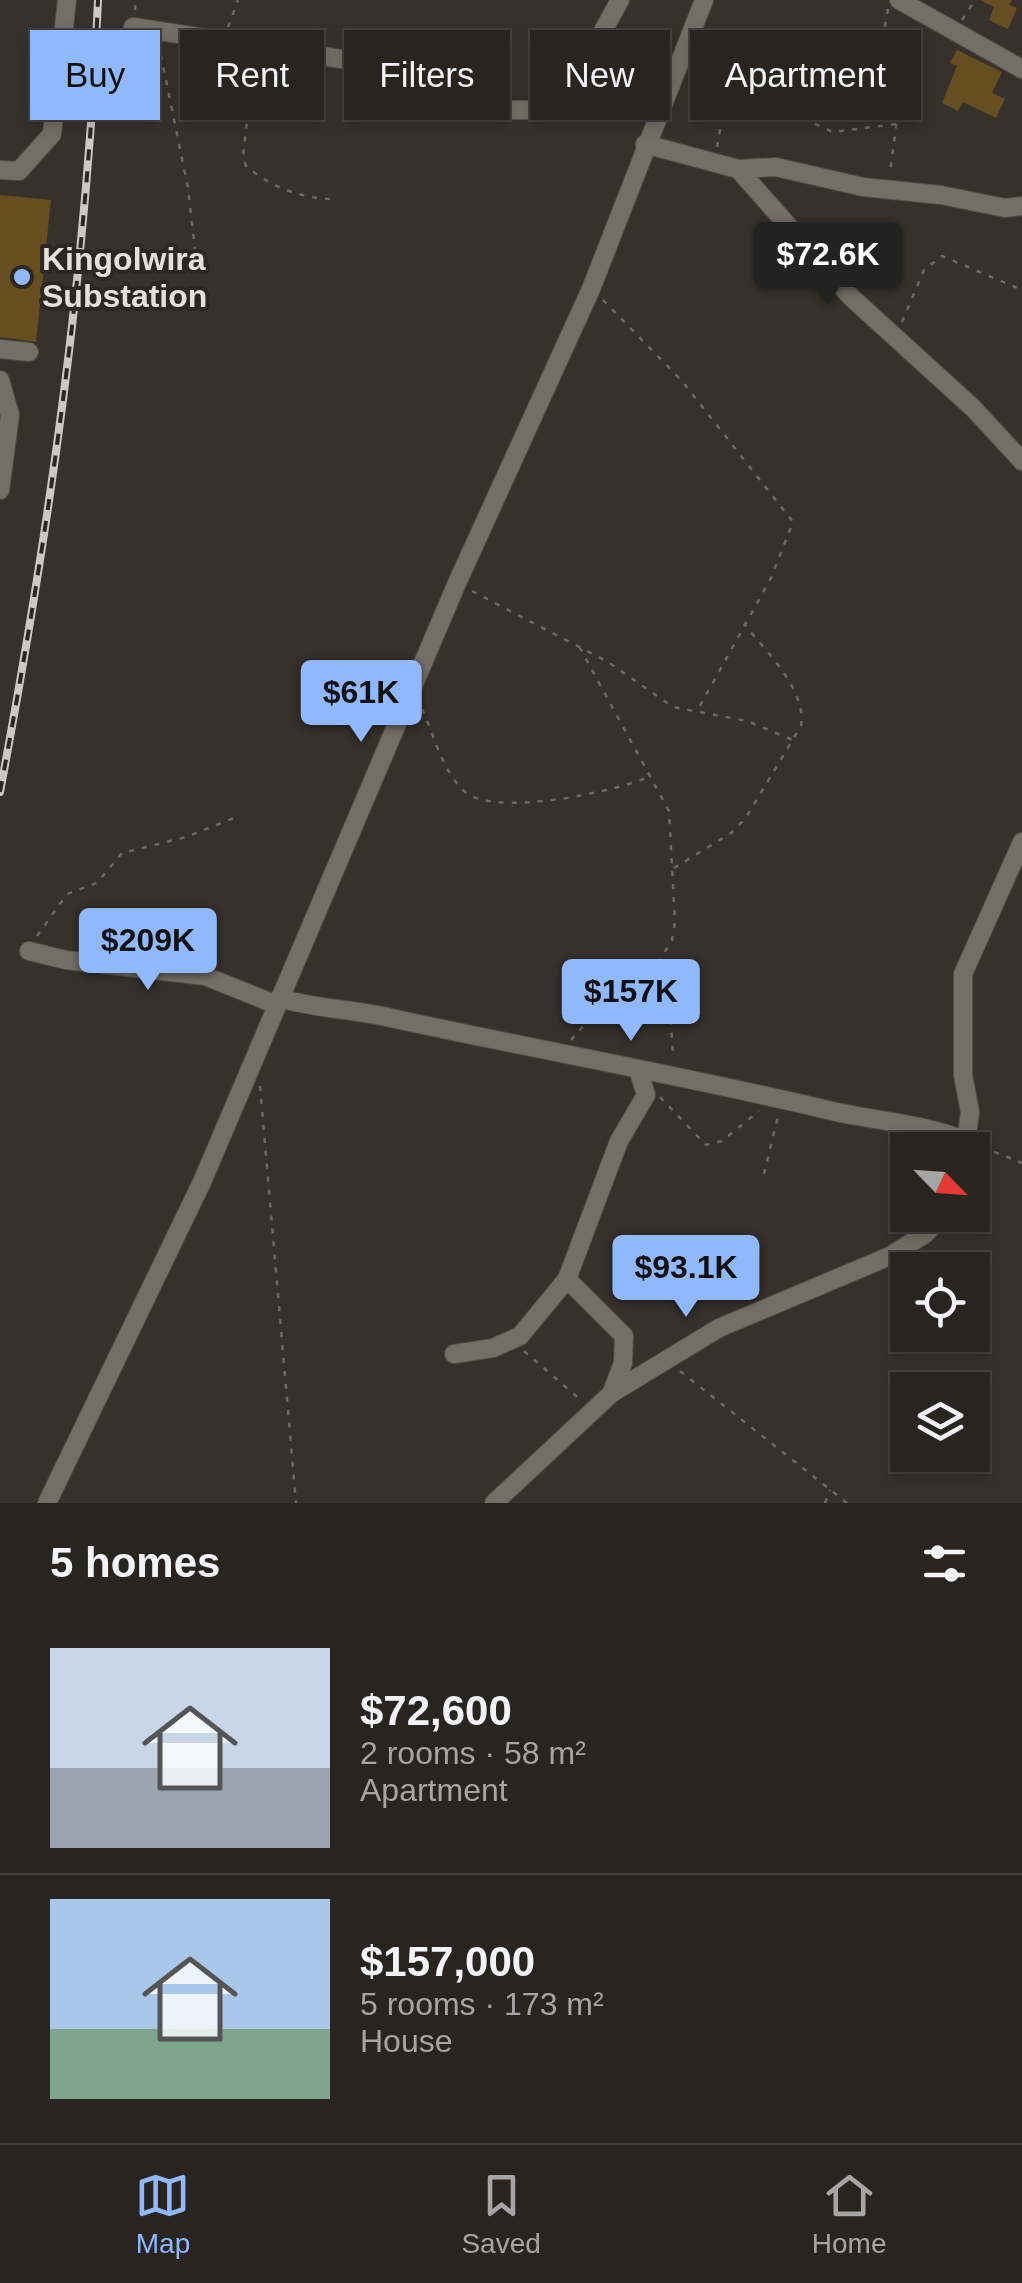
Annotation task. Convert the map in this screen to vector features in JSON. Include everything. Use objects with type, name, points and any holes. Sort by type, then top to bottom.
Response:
[{"type":"street","points":[[0,170],[18,171],[52,134],[66,0]]},
{"type":"street","points":[[324,57],[368,63],[455,96],[509,110],[534,110],[552,99],[588,58],[620,0]]},
{"type":"street","points":[[47,1503],[202,1182],[457,583],[590,291],[704,0]]},
{"type":"street","points":[[896,0],[1018,61]]},
{"type":"street","points":[[134,26],[180,35]]},
{"type":"street","points":[[645,144],[738,169],[776,167],[1005,208],[1022,206]]},
{"type":"street","points":[[738,169],[800,244],[1022,461]]},
{"type":"street","points":[[0,349],[29,352]]},
{"type":"street","points":[[0,380],[10,415],[0,490]]},
{"type":"street","points":[[967,1132],[970,1112],[963,1075],[962,974],[1022,842]]},
{"type":"street","points":[[29,951],[66,960],[205,976],[278,1002],[388,1017],[564,1055],[642,1078],[669,1078],[938,1132]]},
{"type":"street","points":[[454,1354],[493,1348],[522,1334],[549,1295],[567,1279],[619,1141],[644,1102],[642,1078]]},
{"type":"street","points":[[494,1503],[612,1393],[719,1328],[890,1256],[926,1232]]},
{"type":"street","points":[[567,1279],[624,1336],[622,1364],[612,1393]]},
{"type":"path","points":[[228,30],[238,0]]},
{"type":"path","points":[[888,188],[896,97],[882,43],[896,0]]},
{"type":"path","points":[[956,28],[975,0]]},
{"type":"path","points":[[134,26],[160,56],[188,188],[196,258]]},
{"type":"path","points":[[716,164],[722,120],[749,104],[764,102],[833,132],[896,124]]},
{"type":"path","points":[[247,120],[243,156],[246,166],[306,198],[330,199]]},
{"type":"path","points":[[892,336],[906,317],[924,270],[942,256],[1022,290]]},
{"type":"path","points":[[590,291],[629,322],[682,381],[794,522],[771,578],[696,713]]},
{"type":"path","points":[[457,583],[580,648],[673,707],[747,721],[793,740]]},
{"type":"path","points":[[671,870],[732,833],[745,819],[793,740],[804,712],[785,678],[743,623]]},
{"type":"path","points":[[564,1055],[574,1036],[593,1015],[656,968],[672,940],[668,810],[580,648]]},
{"type":"path","points":[[410,691],[424,712],[444,765],[465,793],[480,802],[565,798],[647,777]]},
{"type":"path","points":[[29,951],[67,894],[97,883],[122,853],[186,837],[234,818]]},
{"type":"path","points":[[656,968],[674,1038],[669,1078]]},
{"type":"path","points":[[254,1056],[266,1143],[296,1503]]},
{"type":"path","points":[[642,1078],[706,1145],[722,1141],[756,1113],[781,1101]]},
{"type":"path","points":[[764,1174],[781,1101]]},
{"type":"path","points":[[990,1153],[1022,1163]]},
{"type":"path","points":[[522,1334],[525,1354],[592,1410]]},
{"type":"path","points":[[668,1359],[847,1503]]},
{"type":"path","points":[[825,1503],[831,1489]]},
{"type":"building","points":[[980,0],[1012,0],[1009,5],[1017,8],[1008,29],[989,20],[994,7]]},
{"type":"building","points":[[957,50],[1002,72],[992,93],[1005,99],[996,118],[963,102],[958,111],[942,103],[957,66],[950,63]]},
{"type":"building","name":"Kingolwira Substation","points":[[0,195],[51,200],[36,342],[0,337]]},
{"type":"railway","points":[[0,792],[63,398],[85,199],[98,0]]},
{"type":"place","name":"Kingolwira Substation","points":[[22,277]]}]
